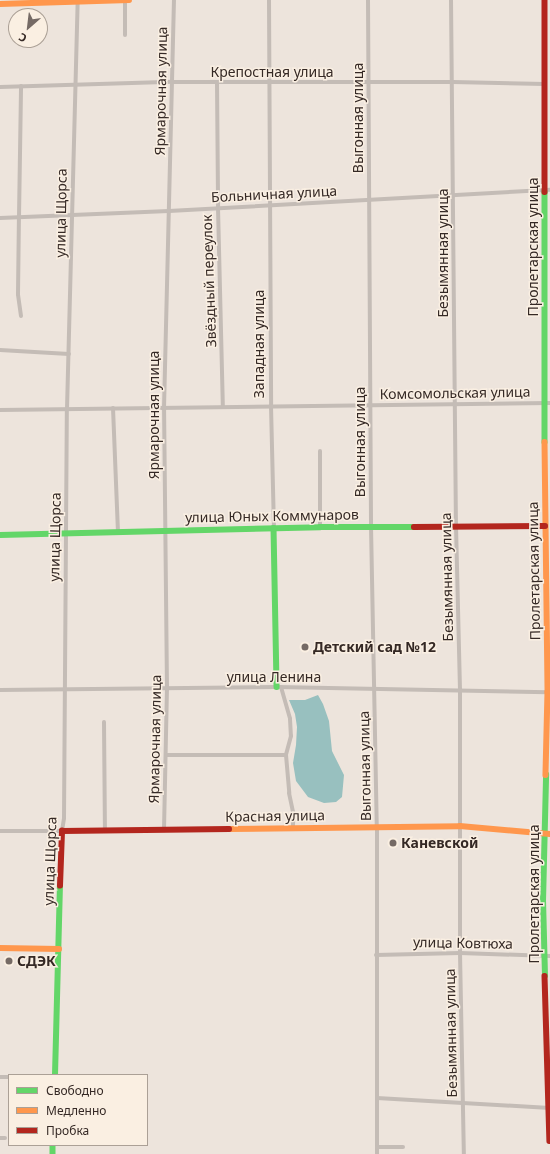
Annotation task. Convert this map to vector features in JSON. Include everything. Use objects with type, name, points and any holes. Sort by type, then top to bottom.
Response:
[{"type":"street","points":[[125,0],[125,35]]},
{"type":"street","points":[[0,4],[129,0]]},
{"type":"street","name":"Ярмарочная улица","points":[[164,830],[167,689],[164,408],[174,0]]},
{"type":"street","name":"Западная улица","points":[[269,0],[271,406],[279,687]]},
{"type":"street","name":"Выгонная улица","points":[[368,0],[371,526],[377,827],[377,1154]]},
{"type":"street","name":"Безымянная улица","points":[[451,0],[453,82],[456,526],[460,690],[460,953],[464,1154]]},
{"type":"street","name":"Пролетарская улица","points":[[545,0],[548,403],[548,833],[543,902],[548,956],[550,1141]]},
{"type":"street","name":"улица Щорса","points":[[55,1074],[62,831],[64,818],[68,409],[74,215],[74,84],[78,1]]},
{"type":"street","name":"Крепостная улица","points":[[0,87],[173,82],[453,82],[545,84]]},
{"type":"street","name":"Звёздный переулок","points":[[217,83],[218,208],[223,406]]},
{"type":"street","points":[[21,86],[18,217],[18,294],[21,316]]},
{"type":"street","name":"Больничная улица","points":[[0,218],[169,211],[547,190]]},
{"type":"street","points":[[0,350],[69,354]]},
{"type":"street","name":"Комсомольская улица","points":[[0,410],[548,403]]},
{"type":"street","points":[[113,408],[118,532]]},
{"type":"street","points":[[320,451],[320,527]]},
{"type":"street","name":"улица Юных Коммунаров","points":[[0,535],[320,527],[547,524]]},
{"type":"street","points":[[279,687],[290,719],[291,736],[286,755],[288,793],[293,812],[293,828]]},
{"type":"street","name":"улица Ленина","points":[[0,690],[65,691],[279,687],[375,690],[548,692]]},
{"type":"street","points":[[104,722],[105,831]]},
{"type":"street","points":[[166,755],[286,755]]},
{"type":"street","name":"Красная улица","points":[[0,831],[460,826],[548,833]]},
{"type":"street","points":[[0,948],[59,950]]},
{"type":"street","name":"улица Ковтюха","points":[[376,954],[460,953],[548,956]]},
{"type":"street","points":[[377,1098],[549,1108]]},
{"type":"street","points":[[377,1147],[403,1147]]},
{"type":"water","points":[[318,695],[329,721],[332,751],[344,775],[342,797],[336,802],[324,803],[308,797],[296,781],[293,763],[297,727],[295,714],[289,700],[305,700]]},
{"type":"traffic: fast","points":[[545,192],[545,442]]},
{"type":"traffic: fast","points":[[0,535],[320,527],[414,527]]},
{"type":"traffic: fast","points":[[274,528],[277,687]]},
{"type":"traffic: fast","points":[[545,976],[543,902],[546,775]]},
{"type":"traffic: fast","points":[[55,1074],[60,886]]},
{"type":"traffic: fast","points":[[53,1146],[53,1154]]},
{"type":"traffic: slow","points":[[0,4],[129,0]]},
{"type":"traffic: slow","points":[[545,442],[548,692],[546,775]]},
{"type":"traffic: slow","points":[[229,829],[460,826],[550,834]]},
{"type":"traffic: slow","points":[[0,948],[59,949]]},
{"type":"traffic: jam","points":[[545,0],[545,192]]},
{"type":"traffic: jam","points":[[414,527],[545,526]]},
{"type":"traffic: jam","points":[[60,886],[62,831],[229,829]]},
{"type":"traffic: jam","points":[[545,976],[550,1141]]},
{"type":"place","name":"Детский сад №12","points":[[305,647]]},
{"type":"place","name":"Каневской","points":[[393,843]]},
{"type":"place","name":"СДЭК","points":[[9,961]]}]
